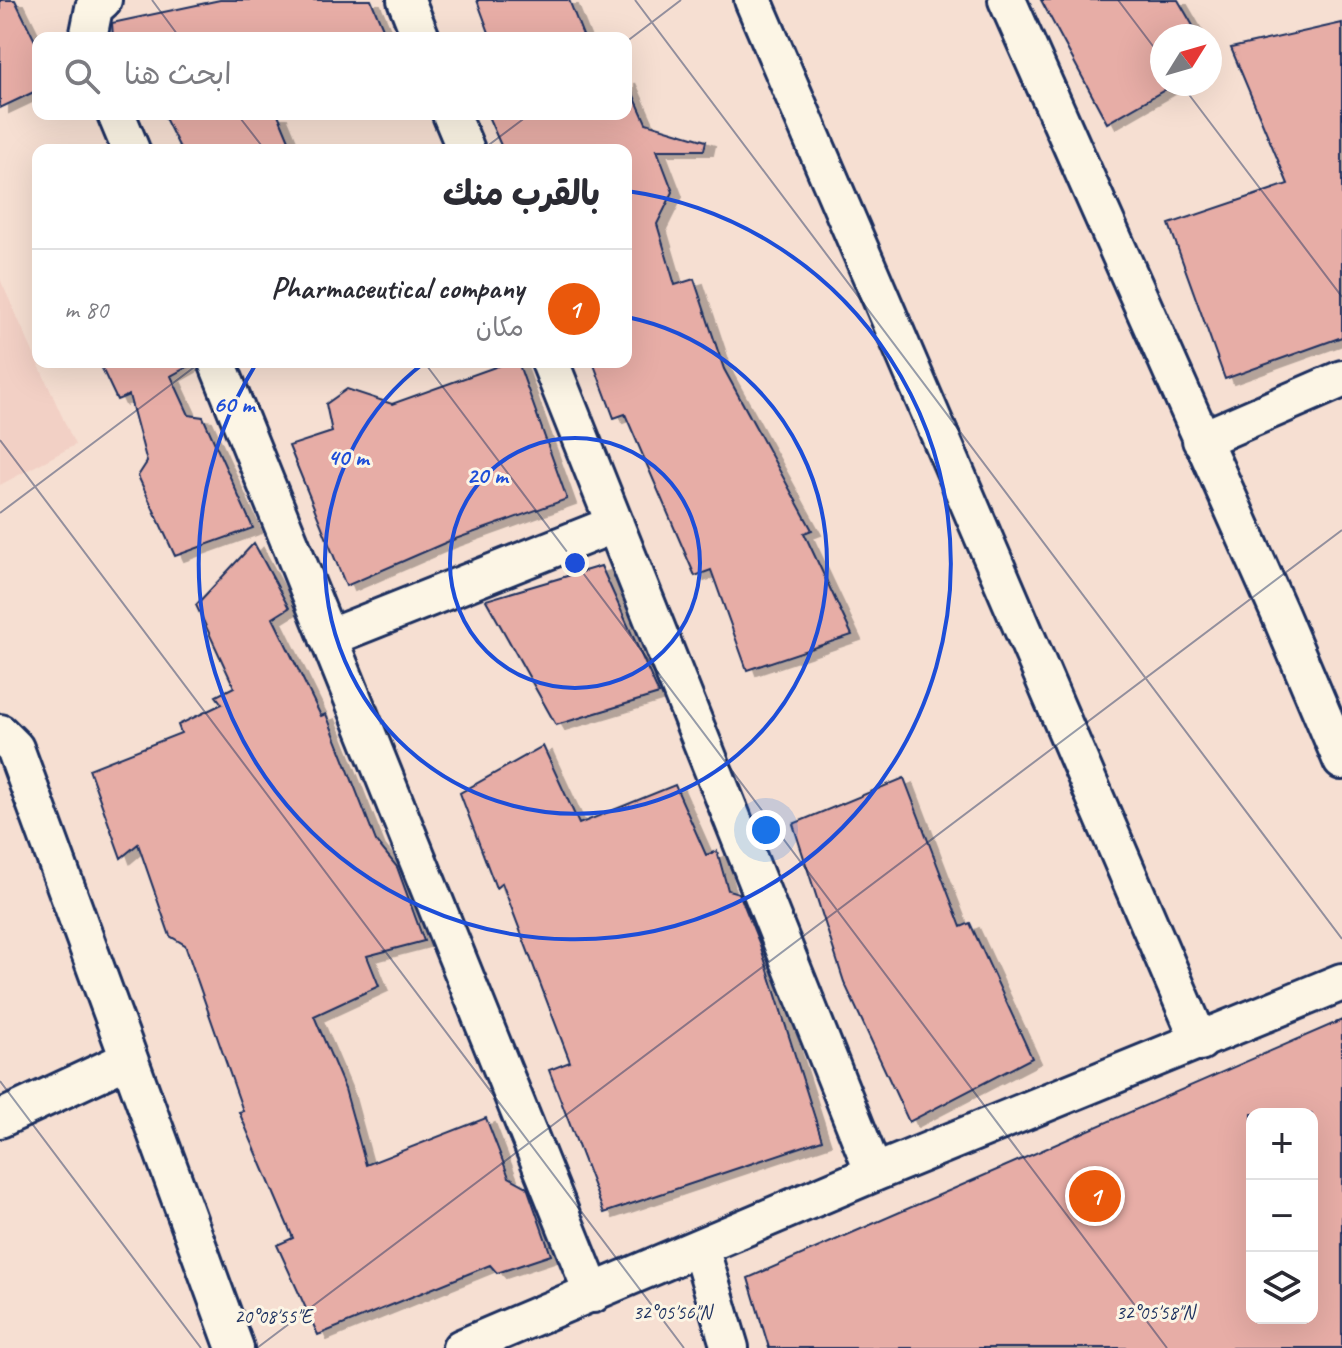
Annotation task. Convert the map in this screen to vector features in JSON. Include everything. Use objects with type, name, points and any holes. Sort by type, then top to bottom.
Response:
[{"type":"street","points":[[89,32],[94,8],[103,0]]},
{"type":"street","points":[[406,0],[419,32]]},
{"type":"street","points":[[753,0],[1200,1042]]},
{"type":"street","points":[[1007,0],[1342,761]]},
{"type":"street","points":[[118,120],[128,144]]},
{"type":"street","points":[[454,120],[464,144]]},
{"type":"street","points":[[219,368],[593,1294]]},
{"type":"street","points":[[552,368],[874,1173]]},
{"type":"street","points":[[1201,440],[1342,379]]},
{"type":"street","points":[[328,638],[615,524]]},
{"type":"street","points":[[0,705],[7,740],[235,1348]]},
{"type":"street","points":[[461,1348],[874,1173],[1342,982]]},
{"type":"street","points":[[0,1119],[129,1059]]},
{"type":"street","points":[[700,1247],[730,1348]]},
{"type":"shaded area","points":[[0,279],[32,350],[32,368],[40,368],[75,445],[0,485]]},
{"type":"building","points":[[0,0],[15,0],[32,35],[32,93],[0,108]]},
{"type":"building","points":[[220,0],[371,0],[384,32],[113,32],[112,23]]},
{"type":"building","points":[[477,0],[569,0],[582,32],[489,32]]},
{"type":"building","points":[[1041,0],[1178,0],[1192,24],[1150,24],[1150,96],[1154,96],[1107,123]]},
{"type":"building","points":[[1342,23],[1342,337],[1225,379],[1169,224],[1288,184],[1231,48]]},
{"type":"building","points":[[632,92],[646,123],[706,141],[704,150],[657,150],[673,192],[657,224],[675,285],[694,279],[724,369],[812,530],[804,533],[852,635],[747,670],[711,570],[695,576],[625,414],[614,418],[595,368],[632,368],[632,144],[500,144],[490,120],[632,120]]},
{"type":"building","points":[[166,120],[280,120],[290,144],[178,144]]},
{"type":"building","points":[[102,368],[185,368],[171,376],[189,415],[203,417],[253,528],[175,556],[138,476],[147,462],[129,395],[117,400]]},
{"type":"building","points":[[492,368],[520,368],[567,499],[447,542],[346,586],[289,446],[332,432],[326,404],[347,389],[392,404]]},
{"type":"building","points":[[254,543],[289,608],[273,618],[321,716],[326,714],[376,841],[397,867],[424,941],[367,956],[379,986],[314,1016],[345,1089],[366,1165],[486,1118],[509,1177],[527,1187],[551,1255],[497,1273],[490,1265],[318,1335],[277,1245],[293,1238],[239,1112],[243,1111],[185,945],[170,936],[138,844],[121,858],[89,769],[181,733],[178,725],[222,704],[216,696],[234,687],[196,605]]},
{"type":"building","points":[[601,566],[659,694],[556,725],[486,600]]},
{"type":"building","points":[[543,746],[579,824],[675,785],[706,855],[717,851],[728,890],[739,893],[760,945],[822,1140],[604,1213],[549,1070],[570,1062],[502,883],[496,888],[460,793]]},
{"type":"building","points":[[904,778],[961,927],[970,923],[1032,1058],[909,1122],[844,982],[793,824]]},
{"type":"building","points":[[1342,1020],[1342,1348],[769,1348],[748,1278]]},
{"type":"place","name":"Pharmaceutical company","points":[[1095,1196]]}]
